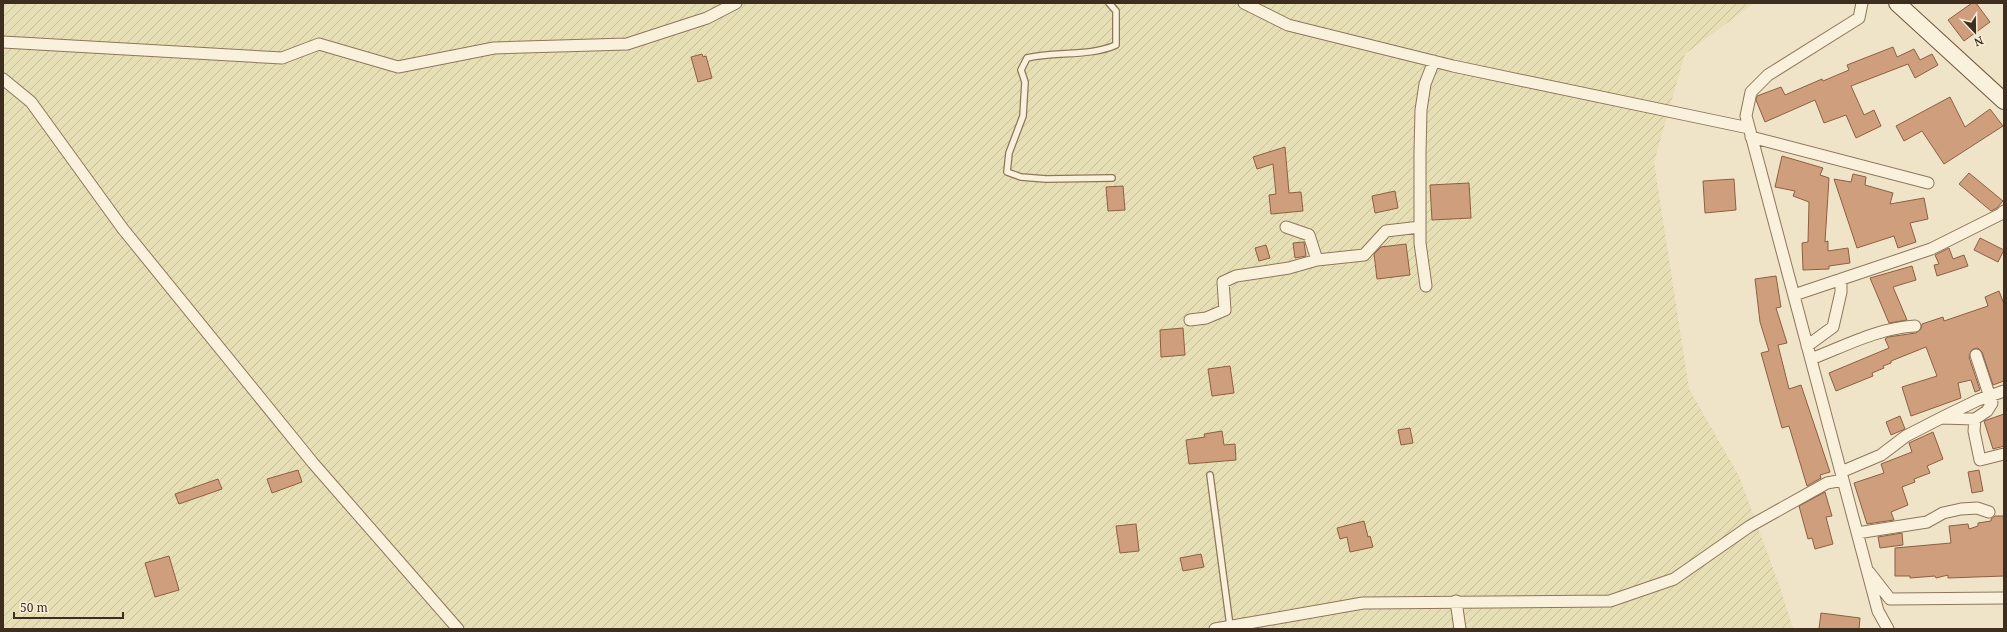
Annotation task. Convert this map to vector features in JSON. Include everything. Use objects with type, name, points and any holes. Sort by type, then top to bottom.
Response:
[{"type":"street","points":[[3,42],[282,58],[319,44],[398,67],[494,48],[627,44],[707,18],[736,3]]},
{"type":"street","points":[[1244,3],[1288,25],[1434,61],[1750,132],[1928,183]]},
{"type":"street","points":[[1862,3],[1860,18],[1768,75],[1751,92],[1746,116],[1878,612],[1888,629]]},
{"type":"street","points":[[1897,3],[2004,101]]},
{"type":"street","points":[[1426,286],[1420,227],[1419,183],[1422,110],[1425,84],[1434,61]]},
{"type":"street","points":[[3,78],[31,102],[123,229],[303,450],[458,629]]},
{"type":"street","points":[[1794,295],[1931,249],[2002,214],[2004,210]]},
{"type":"street","points":[[1286,227],[1309,235],[1317,260]]},
{"type":"street","points":[[1190,320],[1206,318],[1225,310],[1223,282],[1236,276],[1289,268],[1317,260],[1364,255],[1386,231],[1420,227]]},
{"type":"street","points":[[1808,346],[1833,327],[1841,292],[1841,279]]},
{"type":"street","points":[[1811,359],[1869,336],[1898,327],[1915,326]]},
{"type":"street","points":[[1976,355],[2000,393]]},
{"type":"street","points":[[1215,629],[1363,603],[1610,601],[1674,579],[1750,526],[1827,483],[1881,456],[1906,436],[1941,418],[2000,393]]},
{"type":"street","points":[[1941,418],[1975,419],[1986,411],[2000,393]]},
{"type":"street","points":[[1975,419],[1974,431],[1980,460],[2004,454]]},
{"type":"street","points":[[1857,533],[1927,522],[1943,513],[1961,508],[1977,508],[1989,512]]},
{"type":"street","points":[[1866,568],[1890,598],[2004,598]]},
{"type":"street","points":[[1456,602],[1460,629]]},
{"type":"lane","points":[[1109,3],[1116,11],[1116,45],[1105,50],[1043,54],[1027,58],[1021,70],[1024,82],[1023,116],[1008,153],[1007,172],[1021,177],[1046,179],[1112,178]]},
{"type":"lane","points":[[1210,475],[1230,626]]},
{"type":"shaded area","points":[[3,3],[1754,3],[1685,54],[1654,162],[1689,389],[1739,476],[1780,587],[1793,629],[3,629]]},
{"type":"building","points":[[1972,3],[1976,3],[1990,22],[1964,41],[1948,20]]},
{"type":"building","points":[[1893,47],[1897,57],[1914,49],[1920,60],[1932,54],[1938,65],[1915,78],[1908,64],[1851,86],[1864,115],[1874,110],[1881,126],[1856,138],[1846,115],[1824,123],[1815,100],[1765,122],[1756,100],[1757,96],[1781,87],[1785,95],[1822,79],[1823,81],[1849,70],[1847,65]]},
{"type":"building","points":[[702,54],[703,57],[706,56],[712,78],[698,82],[691,57]]},
{"type":"building","points":[[1950,97],[1965,127],[1990,109],[2003,126],[1944,164],[1922,131],[1904,141],[1896,126]]},
{"type":"building","points":[[1285,147],[1289,193],[1301,192],[1303,211],[1271,214],[1269,195],[1276,194],[1273,164],[1257,169],[1253,157]]},
{"type":"building","points":[[1782,156],[1823,168],[1820,175],[1829,178],[1825,242],[1828,241],[1828,251],[1848,248],[1850,263],[1829,266],[1829,269],[1803,270],[1802,243],[1808,242],[1809,202],[1793,196],[1795,191],[1775,187]]},
{"type":"building","points":[[1969,173],[2003,201],[1997,208],[1991,211],[1959,184]]},
{"type":"building","points":[[1853,174],[1866,177],[1865,185],[1893,193],[1890,204],[1924,198],[1928,219],[1910,223],[1916,242],[1898,248],[1894,236],[1857,248],[1834,179],[1851,182]]},
{"type":"building","points":[[1734,179],[1736,210],[1705,213],[1703,181]]},
{"type":"building","points":[[1469,183],[1471,218],[1432,220],[1430,185]]},
{"type":"building","points":[[1123,186],[1125,210],[1108,211],[1106,187]]},
{"type":"building","points":[[1395,191],[1398,208],[1375,213],[1372,196]]},
{"type":"building","points":[[1980,238],[2004,250],[1998,262],[1974,250]]},
{"type":"building","points":[[1304,242],[1306,256],[1295,258],[1293,243]]},
{"type":"building","points":[[1406,244],[1410,275],[1377,279],[1374,254],[1381,247]]},
{"type":"building","points":[[1266,245],[1270,258],[1259,261],[1255,248]]},
{"type":"building","points":[[1949,248],[1953,259],[1964,255],[1968,266],[1937,276],[1934,265],[1939,264],[1935,255]]},
{"type":"building","points":[[1912,266],[1916,280],[1893,287],[1907,320],[1889,323],[1870,278]]},
{"type":"building","points":[[1776,276],[1781,307],[1776,308],[1787,343],[1778,345],[1789,389],[1801,385],[1830,472],[1820,475],[1821,478],[1807,486],[1789,426],[1782,428],[1761,353],[1769,351],[1760,322],[1755,279]]},
{"type":"building","points":[[1999,291],[2004,304],[2004,381],[1993,385],[1982,352],[1978,348],[1973,349],[1969,357],[1980,390],[1975,392],[1971,380],[1958,383],[1961,398],[1911,416],[1902,387],[1937,376],[1926,347],[1891,361],[1891,363],[1883,366],[1884,368],[1872,373],[1873,376],[1836,391],[1829,373],[1889,348],[1885,339],[1888,337],[1916,333],[1921,329],[1922,324],[1943,317],[1944,321],[1988,306],[1985,297]]},
{"type":"building","points":[[1183,328],[1185,355],[1161,357],[1160,330]]},
{"type":"building","points":[[1230,366],[1234,393],[1212,396],[1208,369]]},
{"type":"building","points":[[2004,414],[2004,446],[1993,449],[1984,421]]},
{"type":"building","points":[[1900,416],[1905,429],[1891,435],[1886,422]]},
{"type":"building","points":[[1410,428],[1413,443],[1401,445],[1398,430]]},
{"type":"building","points":[[1222,431],[1224,445],[1235,444],[1236,460],[1189,464],[1186,440],[1205,437],[1204,434]]},
{"type":"building","points":[[1933,432],[1943,459],[1927,466],[1930,473],[1914,479],[1915,482],[1902,487],[1908,505],[1891,512],[1894,520],[1867,524],[1854,483],[1884,473],[1881,464],[1912,452],[1909,443]]},
{"type":"building","points":[[298,470],[302,482],[272,493],[267,479]]},
{"type":"building","points":[[1979,470],[1983,491],[1972,493],[1968,472]]},
{"type":"building","points":[[218,479],[222,489],[179,504],[175,494]]},
{"type":"building","points":[[1825,492],[1832,516],[1826,517],[1833,544],[1815,549],[1812,538],[1808,539],[1799,506]]},
{"type":"building","points":[[1995,516],[2004,516],[2004,576],[1948,578],[1948,575],[1936,578],[1935,576],[1910,578],[1910,576],[1895,576],[1895,548],[1951,543],[1949,526],[1968,524],[1969,529],[1978,526],[1978,523],[1991,521],[1991,519]]},
{"type":"building","points":[[1364,521],[1368,537],[1370,536],[1373,547],[1350,552],[1347,537],[1340,539],[1337,528]]},
{"type":"building","points":[[1136,524],[1139,551],[1120,553],[1116,526]]},
{"type":"building","points":[[1902,533],[1903,545],[1880,548],[1878,537]]},
{"type":"building","points":[[1201,554],[1204,567],[1183,571],[1180,558]]},
{"type":"building","points":[[169,556],[179,590],[155,597],[145,563]]},
{"type":"building","points":[[1821,613],[1860,618],[1859,629],[1819,629]]}]
